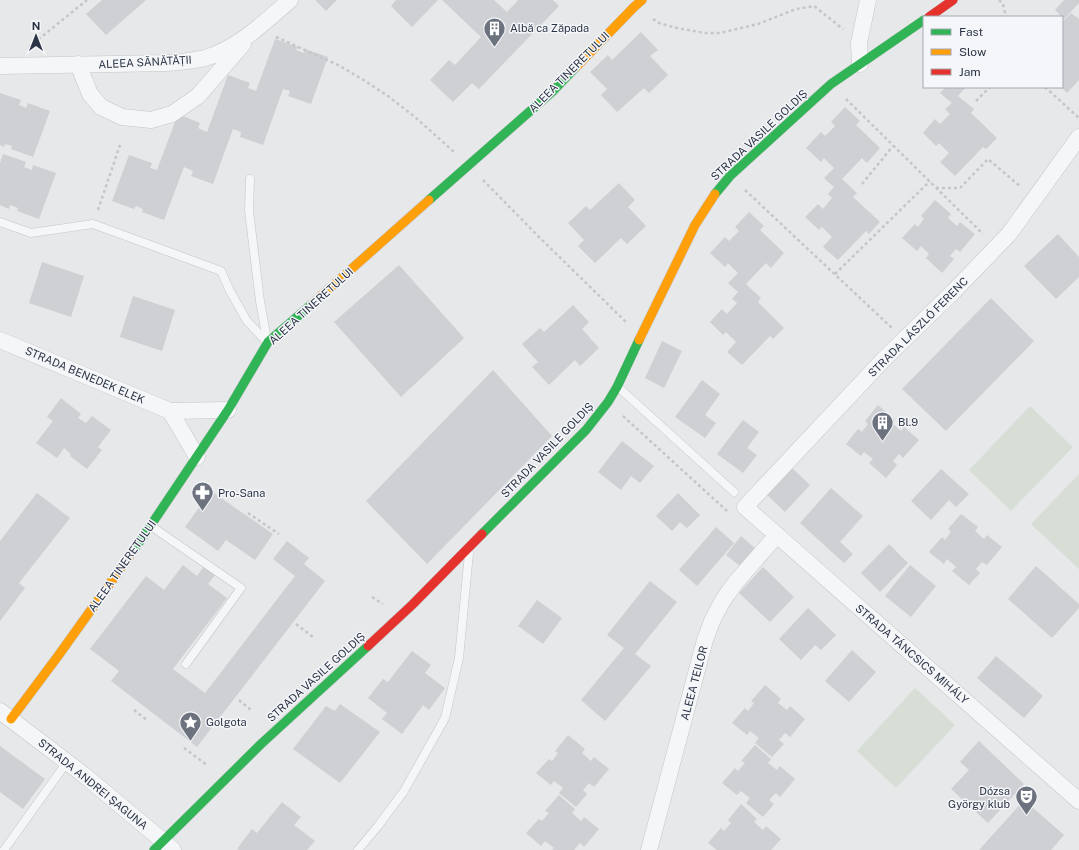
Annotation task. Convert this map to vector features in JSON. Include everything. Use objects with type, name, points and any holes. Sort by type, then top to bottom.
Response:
[{"type":"street","name":"ALEEA SĂNĂTĂȚII","points":[[0,66],[168,63],[206,58],[221,52],[254,31],[290,0]]},
{"type":"street","points":[[860,64],[859,43],[868,0]]},
{"type":"street","points":[[930,16],[953,0]]},
{"type":"street","name":"ALEEA TINERETULUI","points":[[6,715],[58,656],[151,525],[228,410],[268,342],[553,91],[637,2]]},
{"type":"street","name":"STRADA VASILE GOLDIȘ","points":[[164,847],[261,744],[412,605],[559,459],[586,430],[608,402],[617,387],[705,207],[730,176],[832,84],[923,21]]},
{"type":"street","name":"ALEEA SĂNĂTĂȚII","points":[[78,64],[90,94],[101,107],[122,117],[151,120],[172,114],[198,96],[254,31]]},
{"type":"street","name":"STRADA LÁSZLÓ FERENC","points":[[745,507],[884,359],[997,247],[1035,199],[1079,137]]},
{"type":"street","name":"STRADA BENEDEK ELEK","points":[[0,340],[170,411],[228,410]]},
{"type":"street","points":[[170,411],[197,457]]},
{"type":"street","name":"STRADA TÁNCSICS MIHÁLY","points":[[745,507],[1079,801]]},
{"type":"street","name":"ALEEA TEILOR","points":[[649,850],[701,656],[712,621],[723,600],[736,582],[776,535]]},
{"type":"street","name":"STRADA ANDREI ȘAGUNA","points":[[6,715],[84,775],[164,847]]},
{"type":"lane","points":[[250,179],[249,211],[260,301],[268,342]]},
{"type":"lane","points":[[0,222],[31,233],[93,224],[221,271],[230,291],[247,321],[268,342]]},
{"type":"lane","points":[[617,387],[734,492]]},
{"type":"lane","points":[[151,525],[240,588],[186,664]]},
{"type":"lane","points":[[358,850],[404,791],[445,718],[459,658],[470,546]]},
{"type":"lane","points":[[4,850],[67,762]]},
{"type":"path","points":[[29,47],[87,0]]},
{"type":"path","points":[[999,0],[1003,4],[1006,16]]},
{"type":"path","points":[[637,2],[659,23],[705,33],[720,33],[758,24],[796,9],[814,6],[859,43]]},
{"type":"path","points":[[254,31],[273,36],[338,65],[388,96],[415,117],[446,144],[641,337]]},
{"type":"path","points":[[976,100],[989,88]]},
{"type":"path","points":[[1046,88],[1079,119]]},
{"type":"path","points":[[861,114],[997,247]]},
{"type":"path","points":[[93,224],[120,145]]},
{"type":"path","points":[[862,184],[894,146]]},
{"type":"path","points":[[936,188],[960,188],[988,159],[1035,199]]},
{"type":"path","points":[[730,176],[904,339]]},
{"type":"path","points":[[835,274],[930,182]]},
{"type":"path","points":[[608,402],[733,517],[745,507]]},
{"type":"path","points":[[248,513],[279,534]]},
{"type":"path","points":[[296,624],[313,637]]},
{"type":"path","points":[[239,700],[251,710]]},
{"type":"path","points":[[134,710],[148,721]]},
{"type":"path","points":[[184,748],[207,765]]},
{"type":"shaded area","points":[[1030,406],[1073,447],[1011,511],[969,470]]},
{"type":"shaded area","points":[[1079,474],[1079,569],[1031,524]]},
{"type":"shaded area","points":[[915,688],[955,725],[896,788],[857,751]]},
{"type":"building","points":[[102,0],[146,0],[106,35],[86,14]]},
{"type":"building","points":[[315,0],[337,0],[326,11]]},
{"type":"building","points":[[396,0],[438,0],[412,27],[391,6]]},
{"type":"building","name":"Albă ca Zăpada","points":[[442,0],[494,0],[507,12],[518,0],[553,0],[559,6],[479,89],[472,83],[453,102],[430,80],[449,60],[455,65],[481,37]]},
{"type":"building","points":[[1064,0],[1079,0],[1079,3],[1064,19],[1063,16],[1055,10]]},
{"type":"building","points":[[1071,13],[1079,19],[1079,80],[1067,93],[1062,88],[1063,21]]},
{"type":"building","points":[[641,32],[658,50],[650,56],[668,75],[649,93],[644,88],[617,112],[601,95],[607,89],[590,72],[608,55],[612,60]]},
{"type":"building","points":[[275,39],[298,47],[296,50],[304,53],[305,49],[328,57],[311,104],[288,96],[290,91],[283,89],[263,145],[240,137],[241,132],[233,129],[213,184],[191,176],[193,171],[184,167],[164,220],[142,212],[143,209],[136,206],[134,209],[112,201],[129,155],[152,163],[150,168],[157,170],[178,114],[200,123],[198,128],[207,132],[228,75],[250,83],[248,88],[256,91]]},
{"type":"building","points":[[945,88],[965,88],[958,96],[974,109],[971,113],[997,138],[986,149],[983,147],[955,176],[940,162],[949,153],[939,143],[936,146],[923,133],[935,119],[940,124],[950,114],[945,109],[952,103],[940,93]]},
{"type":"building","points":[[0,93],[21,100],[19,105],[26,108],[28,103],[50,111],[33,157],[11,149],[12,146],[5,144],[4,147],[0,145]]},
{"type":"building","points":[[845,107],[860,121],[856,125],[880,148],[867,163],[862,158],[842,179],[857,193],[853,197],[880,222],[869,234],[866,231],[838,260],[823,247],[832,237],[822,227],[819,230],[805,217],[818,204],[823,209],[832,198],[828,194],[834,187],[824,178],[834,168],[824,158],[821,162],[806,148],[821,132],[825,136],[835,126],[831,122]]},
{"type":"building","points":[[3,154],[26,162],[24,167],[32,170],[33,165],[56,173],[39,219],[17,211],[18,208],[10,205],[9,209],[0,205],[0,163]]},
{"type":"building","points":[[619,183],[635,200],[628,207],[646,226],[627,244],[621,238],[595,263],[578,246],[584,240],[568,223],[586,206],[590,210]]},
{"type":"building","points":[[935,200],[951,214],[948,218],[957,226],[960,222],[975,234],[960,252],[956,249],[950,256],[954,259],[942,273],[926,258],[929,254],[921,246],[917,251],[902,238],[915,224],[918,227],[924,219],[921,216]]},
{"type":"building","points":[[749,212],[764,226],[760,230],[784,253],[771,268],[766,263],[746,284],[761,298],[758,302],[784,328],[773,339],[770,336],[742,365],[727,352],[736,342],[726,332],[723,335],[710,322],[722,309],[727,314],[737,303],[732,299],[738,292],[728,283],[738,273],[728,263],[725,267],[710,253],[725,237],[729,241],[739,231],[735,227]]},
{"type":"building","points":[[1058,234],[1079,257],[1079,277],[1056,299],[1024,266]]},
{"type":"building","points":[[42,262],[84,276],[71,317],[29,303]]},
{"type":"building","points":[[399,265],[464,338],[401,397],[334,322]]},
{"type":"building","points":[[133,296],[175,310],[162,351],[120,337]]},
{"type":"building","points":[[991,298],[1034,341],[946,431],[902,389]]},
{"type":"building","points":[[573,305],[589,322],[582,329],[599,348],[580,366],[575,360],[549,385],[532,367],[538,362],[522,344],[540,328],[544,332]]},
{"type":"building","points":[[662,341],[682,351],[664,388],[645,378]]},
{"type":"building","points":[[493,370],[552,436],[427,564],[366,501]]},
{"type":"building","points":[[702,380],[720,394],[705,415],[716,423],[705,438],[675,417]]},
{"type":"building","points":[[61,398],[81,414],[78,418],[86,423],[92,416],[111,430],[98,447],[102,450],[87,469],[70,456],[71,454],[64,448],[57,458],[36,443],[53,421],[47,417]]},
{"type":"building","name":"Bl.9","points":[[878,405],[895,420],[892,423],[901,431],[904,427],[919,440],[903,458],[899,454],[893,461],[897,465],[886,478],[869,463],[873,459],[864,452],[861,456],[846,444],[858,429],[862,432],[868,424],[865,421]]},
{"type":"building","points":[[743,420],[759,432],[747,448],[757,455],[743,473],[717,454]]},
{"type":"building","points":[[622,441],[654,466],[640,483],[631,476],[621,490],[598,472]]},
{"type":"building","points":[[791,467],[810,485],[785,512],[765,493]]},
{"type":"building","points":[[941,469],[969,494],[956,507],[949,500],[931,520],[911,501]]},
{"type":"building","points":[[831,488],[863,516],[840,542],[853,554],[844,563],[800,523]]},
{"type":"building","points":[[211,491],[273,534],[255,560],[226,540],[218,551],[185,527]]},
{"type":"building","points":[[37,493],[70,518],[19,583],[25,588],[0,621],[0,541]]},
{"type":"building","points":[[678,493],[700,515],[687,528],[680,522],[672,531],[656,516]]},
{"type":"building","points":[[961,514],[978,527],[975,531],[984,539],[987,535],[1002,547],[987,565],[982,562],[976,569],[980,573],[969,585],[952,571],[956,567],[947,559],[944,564],[929,552],[942,537],[945,540],[951,532],[948,529]]},
{"type":"building","points":[[716,527],[734,543],[697,586],[679,570]]},
{"type":"building","points":[[741,536],[756,549],[741,567],[726,555]]},
{"type":"building","points":[[287,541],[309,558],[304,564],[325,581],[197,747],[111,681],[119,671],[90,649],[146,576],[164,590],[183,565],[197,576],[208,561],[219,570],[208,584],[227,598],[173,669],[205,693],[295,576],[273,559]]},
{"type":"building","points":[[889,544],[908,563],[880,592],[861,573]]},
{"type":"building","points":[[910,565],[936,586],[911,617],[885,596]]},
{"type":"building","points":[[1036,566],[1079,604],[1079,608],[1052,638],[1008,599]]},
{"type":"building","points":[[763,567],[794,597],[770,622],[739,593]]},
{"type":"building","points":[[650,581],[677,602],[635,654],[651,666],[605,721],[581,700],[624,648],[607,635]]},
{"type":"building","points":[[537,600],[562,618],[543,644],[518,626]]},
{"type":"building","points":[[808,608],[836,635],[821,650],[815,645],[801,660],[779,639]]},
{"type":"building","points":[[852,650],[876,672],[849,702],[825,681]]},
{"type":"building","points":[[412,651],[431,665],[425,673],[445,688],[429,710],[423,705],[402,734],[382,719],[387,713],[368,698],[383,679],[388,682]]},
{"type":"building","points":[[996,656],[1043,696],[1024,718],[977,678]]},
{"type":"building","points":[[765,685],[781,699],[778,703],[787,710],[790,706],[805,719],[790,737],[785,733],[779,740],[784,744],[772,757],[755,743],[759,738],[750,731],[747,735],[732,723],[745,708],[748,711],[754,703],[751,701]]},
{"type":"building","points":[[340,704],[380,732],[340,783],[293,749],[326,706],[335,711]]},
{"type":"building","points":[[568,735],[585,749],[582,753],[591,761],[594,757],[609,769],[594,787],[589,783],[583,790],[587,794],[576,807],[559,793],[563,788],[554,781],[551,785],[536,773],[549,759],[552,761],[558,753],[555,751]]},
{"type":"building","points":[[979,741],[1024,784],[988,823],[951,789],[969,770],[960,762]]},
{"type":"building","points":[[755,745],[771,759],[768,763],[777,770],[780,766],[795,779],[780,797],[776,793],[769,800],[774,804],[763,817],[746,803],[750,798],[741,791],[737,795],[722,783],[735,768],[738,771],[745,763],[741,761]]},
{"type":"building","points":[[0,746],[45,779],[23,809],[0,792]]},
{"type":"building","points":[[559,795],[575,809],[572,813],[581,821],[584,817],[599,829],[584,847],[580,843],[574,850],[552,850],[554,848],[545,841],[541,846],[526,833],[539,819],[542,821],[549,813],[545,811]]},
{"type":"building","name":"Dózsa György klub","points":[[1024,800],[1064,835],[1051,850],[979,850]]},
{"type":"building","points":[[282,802],[301,817],[294,825],[315,841],[307,850],[237,849],[252,829],[257,833]]},
{"type":"building","points":[[741,804],[757,819],[754,822],[763,830],[766,826],[781,839],[771,850],[717,850],[708,843],[721,828],[724,831],[731,823],[728,820]]},
{"type":"traffic: fast","points":[[715,194],[730,176],[831,84],[923,21]]},
{"type":"traffic: fast","points":[[429,200],[553,91],[576,67]]},
{"type":"traffic: fast","points":[[131,554],[228,410],[268,342],[312,304]]},
{"type":"traffic: fast","points":[[482,534],[586,430],[608,402],[617,387],[639,340]]},
{"type":"traffic: fast","points":[[154,850],[261,744],[368,646]]},
{"type":"traffic: slow","points":[[576,67],[642,0]]},
{"type":"traffic: slow","points":[[639,340],[695,225],[715,194]]},
{"type":"traffic: slow","points":[[312,304],[429,200]]},
{"type":"traffic: slow","points":[[11,719],[131,554]]},
{"type":"traffic: jam","points":[[930,16],[953,0]]},
{"type":"traffic: jam","points":[[368,646],[412,605],[482,534]]},
{"type":"place","name":"Albă ca Zăpada","points":[[494,48]]},
{"type":"place","name":"Bl.9","points":[[882,442]]},
{"type":"place","name":"Pro-Sana","points":[[203,512]]},
{"type":"place","name":"Golgota","points":[[191,742]]},
{"type":"place","name":"Dózsa György klub","points":[[1026,816]]}]
